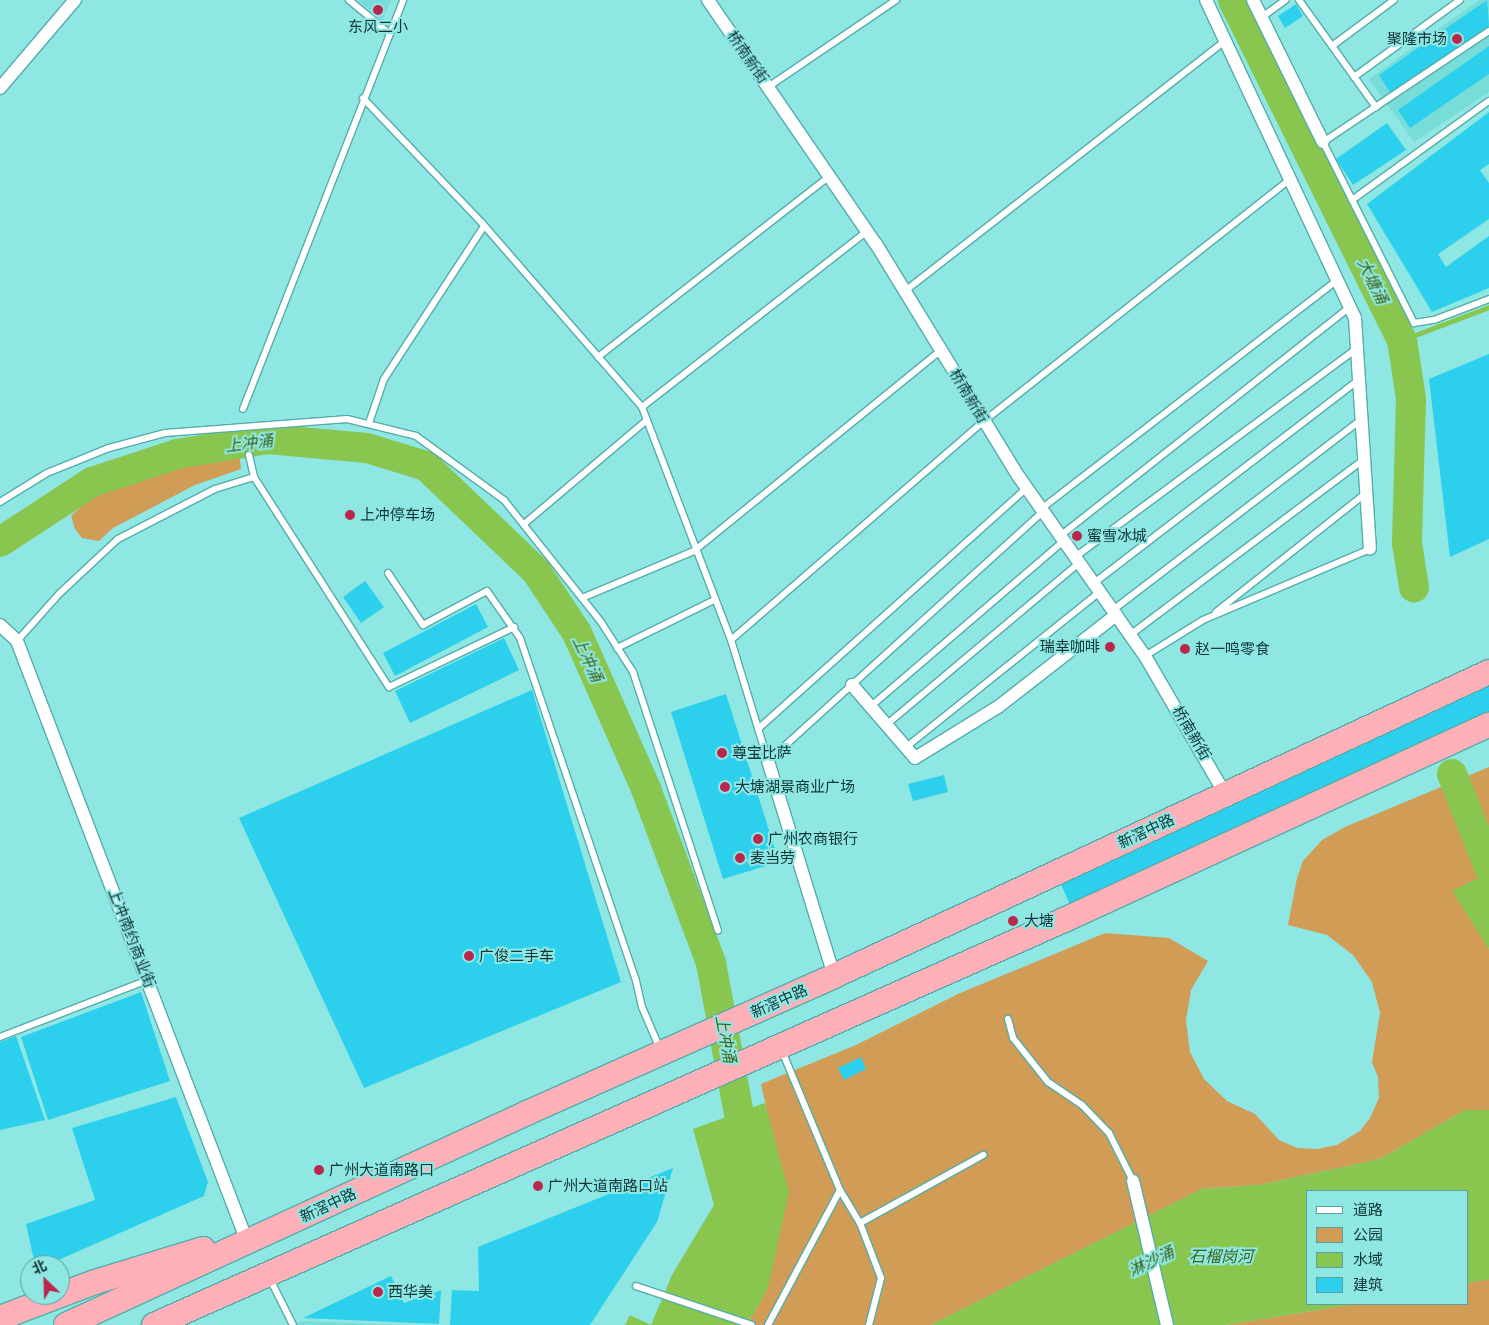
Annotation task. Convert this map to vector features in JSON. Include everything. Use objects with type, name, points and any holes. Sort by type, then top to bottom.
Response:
[{"type":"highway","name":"新滘中路","points":[[66,1325],[669,1048],[834,976],[1489,672]]},
{"type":"highway","points":[[154,1325],[1062,922],[1489,725]]},
{"type":"highway","points":[[0,1318],[95,1282],[293,1222]]},
{"type":"highway","points":[[180,1325],[268,1275]]},
{"type":"highway","points":[[194,1325],[268,1275]]},
{"type":"street","points":[[0,88],[75,0]]},
{"type":"street","name":"桥南新街","points":[[708,0],[867,231],[1027,488],[1145,656],[1225,794]]},
{"type":"street","points":[[1206,0],[1355,318],[1370,549]]},
{"type":"street","points":[[1253,0],[1323,142]]},
{"type":"street","points":[[852,685],[915,758],[998,707],[1115,613]]},
{"type":"street","points":[[0,625],[17,641]]},
{"type":"street","name":"上冲南约商业街","points":[[17,641],[149,979],[245,1236]]},
{"type":"street","points":[[768,761],[834,976]]},
{"type":"street","points":[[1133,1181],[1167,1325]]},
{"type":"lane","points":[[349,0],[389,33]]},
{"type":"lane","points":[[243,409],[363,98],[403,0]]},
{"type":"lane","points":[[768,87],[896,0]]},
{"type":"lane","points":[[1262,17],[1284,0]]},
{"type":"lane","points":[[1299,0],[1376,107]]},
{"type":"lane","points":[[1332,46],[1394,0]]},
{"type":"lane","points":[[1447,0],[1452,6]]},
{"type":"lane","points":[[1354,77],[1460,0]]},
{"type":"lane","points":[[1489,31],[1323,142],[1414,323],[1434,320],[1489,299]]},
{"type":"lane","points":[[905,291],[1226,41]]},
{"type":"lane","points":[[363,98],[484,226],[642,407],[694,551],[731,640],[768,761],[1042,510],[1337,280]]},
{"type":"lane","points":[[1352,200],[1489,101]]},
{"type":"lane","points":[[598,357],[830,176]]},
{"type":"lane","points":[[731,640],[984,421],[1290,179]]},
{"type":"lane","points":[[369,423],[384,379],[484,226]]},
{"type":"lane","points":[[642,407],[867,231]]},
{"type":"lane","points":[[870,706],[1062,538],[1350,307]]},
{"type":"lane","points":[[886,725],[1077,560],[1357,348]]},
{"type":"lane","points":[[582,598],[694,551],[941,350]]},
{"type":"lane","points":[[905,748],[1097,588],[1359,380]]},
{"type":"lane","points":[[0,502],[47,473],[109,448],[165,433],[347,419],[416,436],[504,500],[582,598],[633,672],[718,930]]},
{"type":"lane","points":[[524,524],[647,420]]},
{"type":"lane","points":[[1115,613],[1362,420]]},
{"type":"lane","points":[[249,455],[254,477],[389,687],[514,627]]},
{"type":"lane","points":[[1130,635],[1364,459]]},
{"type":"lane","points":[[17,641],[60,592],[118,539],[215,489],[254,477]]},
{"type":"lane","points":[[758,729],[1027,488]]},
{"type":"lane","points":[[1209,618],[1366,493]]},
{"type":"lane","points":[[1145,656],[1209,618],[1370,549]]},
{"type":"lane","points":[[388,573],[423,625],[487,591],[514,627],[531,662],[642,1007],[669,1048]]},
{"type":"lane","points":[[617,648],[714,600]]},
{"type":"lane","points":[[0,1037],[149,979]]},
{"type":"lane","points":[[1008,1019],[1014,1038],[1048,1082],[1082,1104],[1109,1132],[1133,1181]]},
{"type":"lane","points":[[780,1046],[840,1190],[860,1223],[881,1278],[869,1325]]},
{"type":"lane","points":[[860,1223],[983,1155]]},
{"type":"lane","points":[[768,1325],[840,1190]]},
{"type":"lane","points":[[268,1275],[293,1325]]},
{"type":"lane","points":[[639,1287],[752,1325]]},
{"type":"shaded area","name":"东风二小","points":[[358,0],[391,0],[382,21]]},
{"type":"shaded area","name":"聚隆市场","points":[[1479,0],[1489,0],[1489,92],[1414,142],[1369,79]]},
{"type":"shaded area","points":[[302,1321],[401,1325],[293,1325]]},
{"type":"green space","points":[[239,451],[241,469],[195,485],[113,528],[99,541],[82,538],[75,529],[71,516],[96,493],[191,460]]},
{"type":"green space","points":[[1489,767],[1489,873],[1453,891],[1489,949],[1489,1110],[1465,1110],[1380,1159],[1259,1185],[1202,1189],[931,1325],[747,1325],[768,1288],[769,1120],[761,1084],[856,1045],[958,994],[1105,933],[1169,938],[1208,961],[1191,990],[1186,1021],[1190,1052],[1204,1079],[1227,1101],[1255,1114],[1279,1140],[1297,1148],[1317,1149],[1337,1145],[1360,1131],[1370,1118],[1379,1098],[1378,1077],[1372,1062],[1380,1013],[1372,982],[1353,955],[1327,935],[1288,925],[1297,878],[1303,861],[1322,840],[1345,827]]},
{"type":"green space","points":[[1489,1279],[1489,1325],[1225,1325],[1349,1305],[1469,1305],[1469,1283]]},
{"type":"water","points":[[1489,873],[1489,949],[1452,891]]},
{"type":"water","points":[[765,1103],[789,1192],[768,1288],[747,1325],[651,1325],[672,1275],[714,1205],[693,1129]]},
{"type":"water","name":"石榴岗河","points":[[1465,1110],[1489,1110],[1489,1279],[1469,1283],[1469,1190],[1306,1190],[1306,1305],[1349,1305],[1225,1325],[931,1325],[1202,1189],[1259,1185],[1380,1159]]},
{"type":"water","points":[[630,1315],[651,1325],[625,1325]]},
{"type":"building","points":[[1487,0],[1489,26],[1391,94],[1379,75]]},
{"type":"building","points":[[1296,4],[1303,16],[1285,28],[1278,16]]},
{"type":"building","points":[[1489,46],[1489,74],[1410,128],[1398,110]]},
{"type":"building","points":[[1489,112],[1489,164],[1480,170],[1489,183],[1489,219],[1438,254],[1446,267],[1489,236],[1489,288],[1432,312],[1367,204]]},
{"type":"building","points":[[1387,123],[1406,150],[1353,185],[1336,159]]},
{"type":"building","points":[[1489,354],[1489,539],[1450,557],[1429,379]]},
{"type":"building","points":[[365,581],[384,607],[361,623],[343,597]]},
{"type":"building","points":[[476,604],[488,627],[395,676],[383,653]]},
{"type":"building","points":[[504,638],[519,670],[410,723],[395,691]]},
{"type":"building","points":[[1489,664],[1489,731],[1074,914],[1051,861]]},
{"type":"building","points":[[532,690],[621,982],[364,1088],[239,818]]},
{"type":"building","name":"大塘湖景商业广场","points":[[726,694],[779,862],[723,879],[671,712]]},
{"type":"building","points":[[944,775],[948,792],[913,801],[908,784]]},
{"type":"building","points":[[141,992],[170,1081],[48,1120],[21,1037]]},
{"type":"building","points":[[16,1036],[45,1120],[0,1130],[0,1042]]},
{"type":"building","points":[[861,1057],[866,1069],[844,1080],[838,1068]]},
{"type":"building","points":[[176,1097],[208,1182],[204,1196],[70,1255],[33,1255],[26,1224],[95,1200],[72,1128]]},
{"type":"building","points":[[673,1168],[657,1222],[590,1325],[450,1325],[452,1290],[479,1291],[478,1247]]},
{"type":"building","points":[[391,1276],[404,1303],[441,1290],[439,1324],[303,1318]]},
{"type":"waterway","name":"大塘涌","points":[[1233,0],[1402,340],[1411,399],[1407,543],[1414,587]]},
{"type":"waterway","points":[[1402,340],[1489,307]]},
{"type":"waterway","name":"上冲涌","points":[[0,542],[92,482],[177,454],[268,439],[367,448],[426,466],[536,571],[577,633],[646,789],[711,963],[746,1151]]},
{"type":"waterway","name":"大塘涌","points":[[1452,774],[1489,867]]},
{"type":"place","name":"东风二小","points":[[378,10]]},
{"type":"place","name":"聚隆市场","points":[[1457,39]]},
{"type":"place","name":"上冲停车场","points":[[350,515]]},
{"type":"place","name":"蜜雪冰城","points":[[1077,536]]},
{"type":"place","name":"瑞幸咖啡","points":[[1110,647]]},
{"type":"place","name":"赵一鸣零食","points":[[1185,649]]},
{"type":"place","name":"尊宝比萨","points":[[722,753]]},
{"type":"place","name":"大塘湖景商业广场","points":[[725,787]]},
{"type":"place","name":"广州农商银行","points":[[758,839]]},
{"type":"place","name":"麦当劳","points":[[740,858]]},
{"type":"place","name":"大塘","points":[[1013,921]]},
{"type":"place","name":"广俊二手车","points":[[469,956]]},
{"type":"place","name":"广州大道南路口","points":[[319,1170]]},
{"type":"place","name":"广州大道南路口站","points":[[538,1186]]},
{"type":"place","name":"西华美","points":[[378,1292]]},
{"type":"water label","name":"淋沙涌","points":[[1151,1261]]}]
